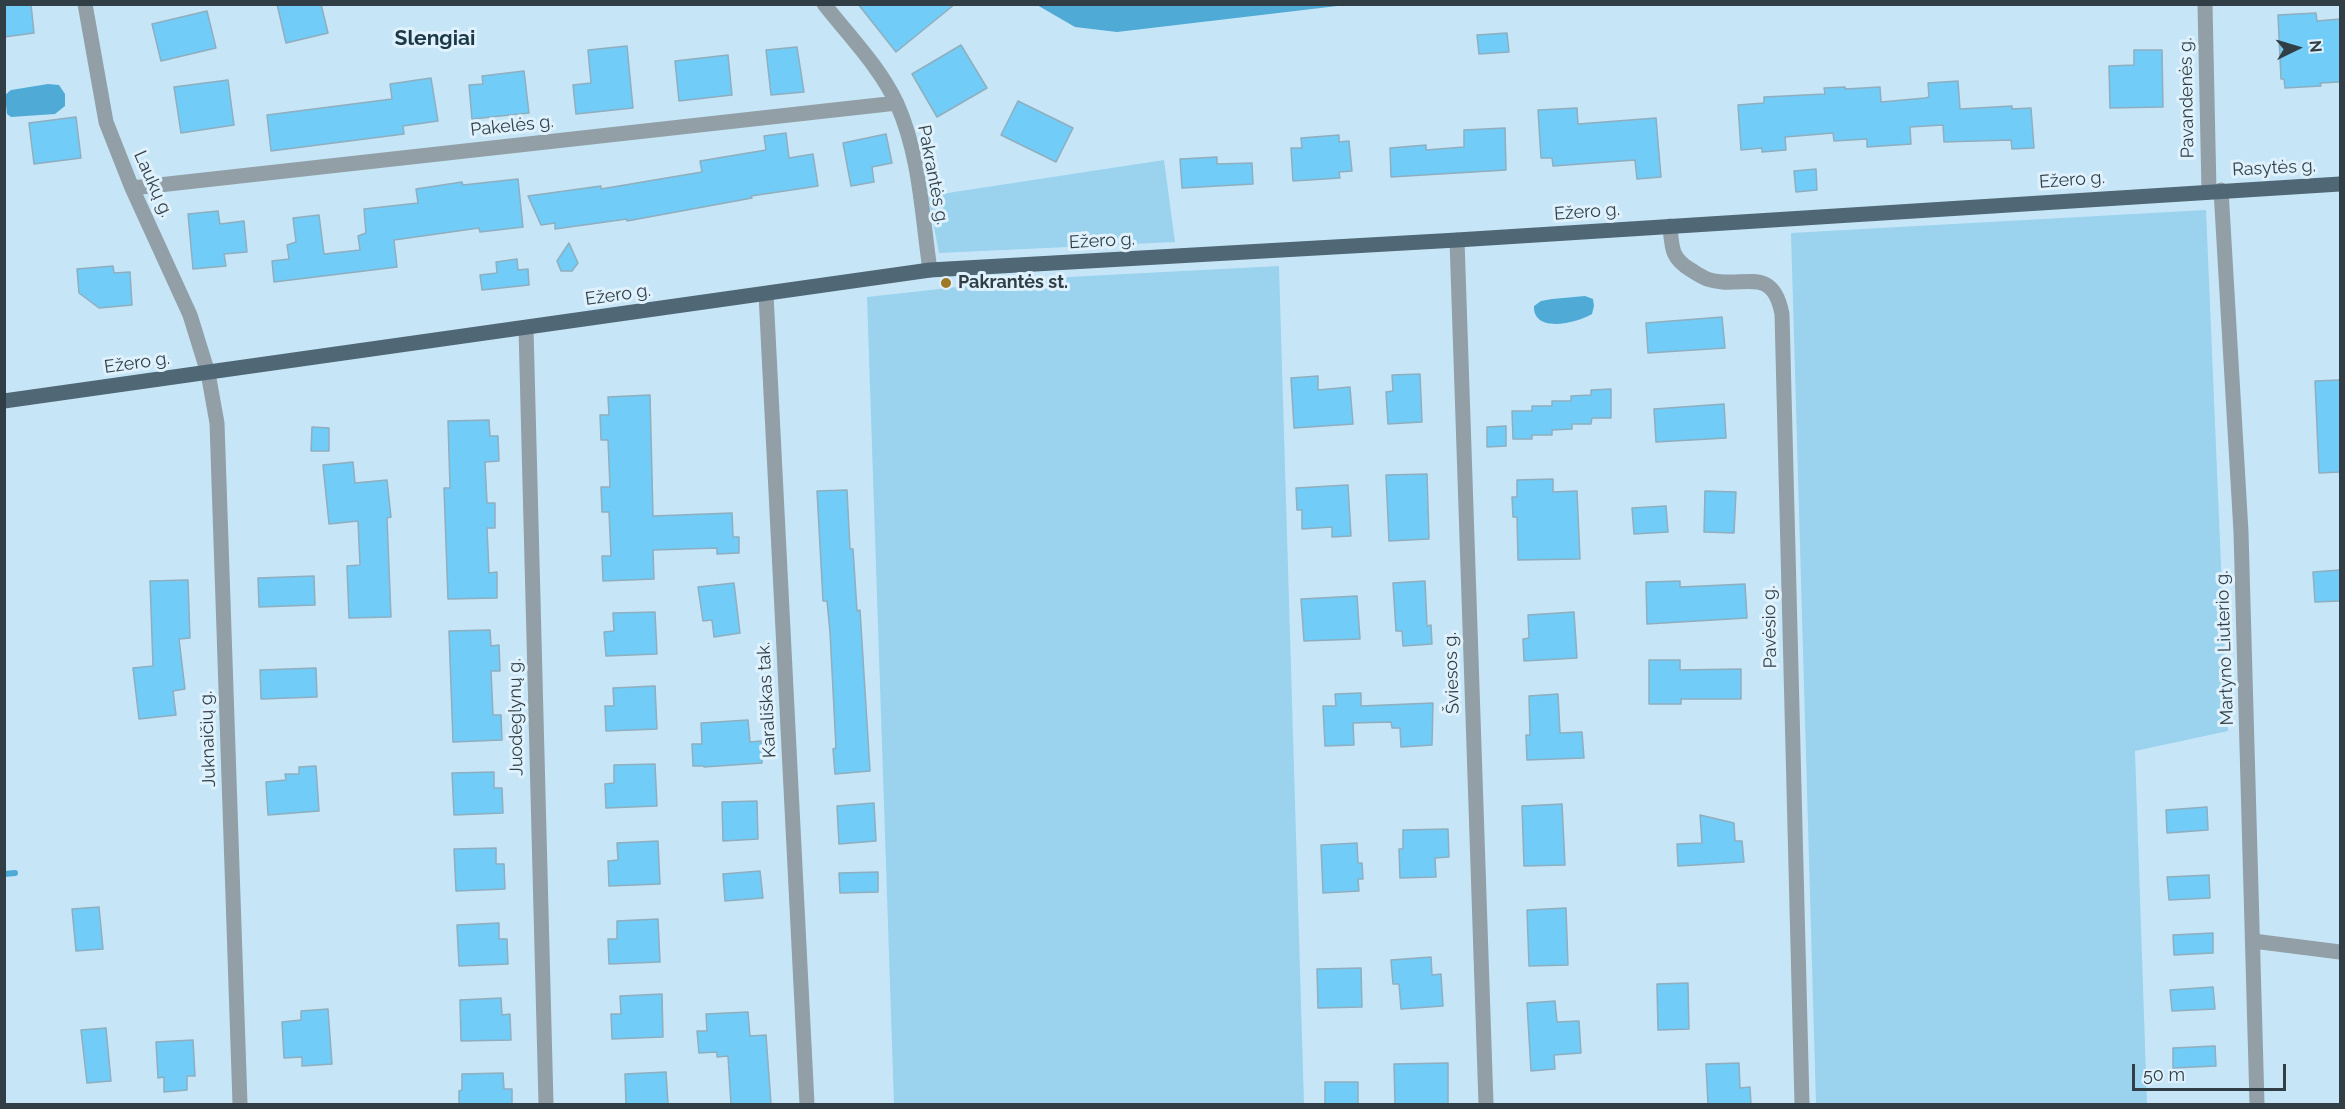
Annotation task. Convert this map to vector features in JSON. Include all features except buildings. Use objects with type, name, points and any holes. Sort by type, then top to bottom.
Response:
[{"type":"main road","name":"Rasytės g.","points":[[2215,190],[2340,184]]},
{"type":"main road","name":"Ežero g.","points":[[4,401],[930,270],[1457,240],[2215,190]]},
{"type":"street","name":"Laukų g.","points":[[85,4],[106,122],[132,188],[190,315],[208,373]]},
{"type":"street","name":"Pakrantės g.","points":[[824,4],[873,66],[897,103],[908,133],[916,167],[930,270]]},
{"type":"street","name":"Pavandenės g.","points":[[2205,4],[2215,190]]},
{"type":"street","name":"Pakelės g.","points":[[132,188],[897,103]]},
{"type":"street","name":"Martyno Liuterio g.","points":[[2215,190],[2241,532],[2258,1104]]},
{"type":"street","name":"Pavėsio g.","points":[[1671,226],[1673,251],[1681,264],[1707,279],[1760,282],[1774,292],[1782,314],[1802,1104]]},
{"type":"street","name":"Šviesos g.","points":[[1457,240],[1486,1104]]},
{"type":"street","name":"Karališkas tak.","points":[[766,294],[807,1104]]},
{"type":"street","name":"Juodeglynų g.","points":[[526,328],[546,1104]]},
{"type":"street","name":"Juknaičių g.","points":[[208,373],[218,423],[240,1104]]},
{"type":"street","points":[[2253,941],[2340,952]]},
{"type":"shaded area","points":[[1037,5],[1346,5],[1117,32],[1075,27]]},
{"type":"shaded area","points":[[48,84],[59,85],[65,94],[65,106],[55,114],[11,117],[7,114],[5,95],[11,90]]},
{"type":"shaded area","points":[[1164,160],[1175,242],[939,253],[928,196]]},
{"type":"shaded area","points":[[2206,210],[2228,731],[2135,751],[2147,1104],[1816,1104],[1791,233]]},
{"type":"shaded area","points":[[1279,266],[1304,1104],[894,1104],[867,297],[1030,279]]},
{"type":"shaded area","points":[[1585,296],[1593,299],[1594,306],[1592,314],[1585,317],[1557,324],[1541,320],[1536,315],[1534,306],[1541,301]]},
{"type":"waterway","points":[[4,874],[15,873]]},
{"type":"place","name":"Pakrantės st.","points":[[946,283]]},
{"type":"district","name":"Slengiai","points":[[435,39]]}]
